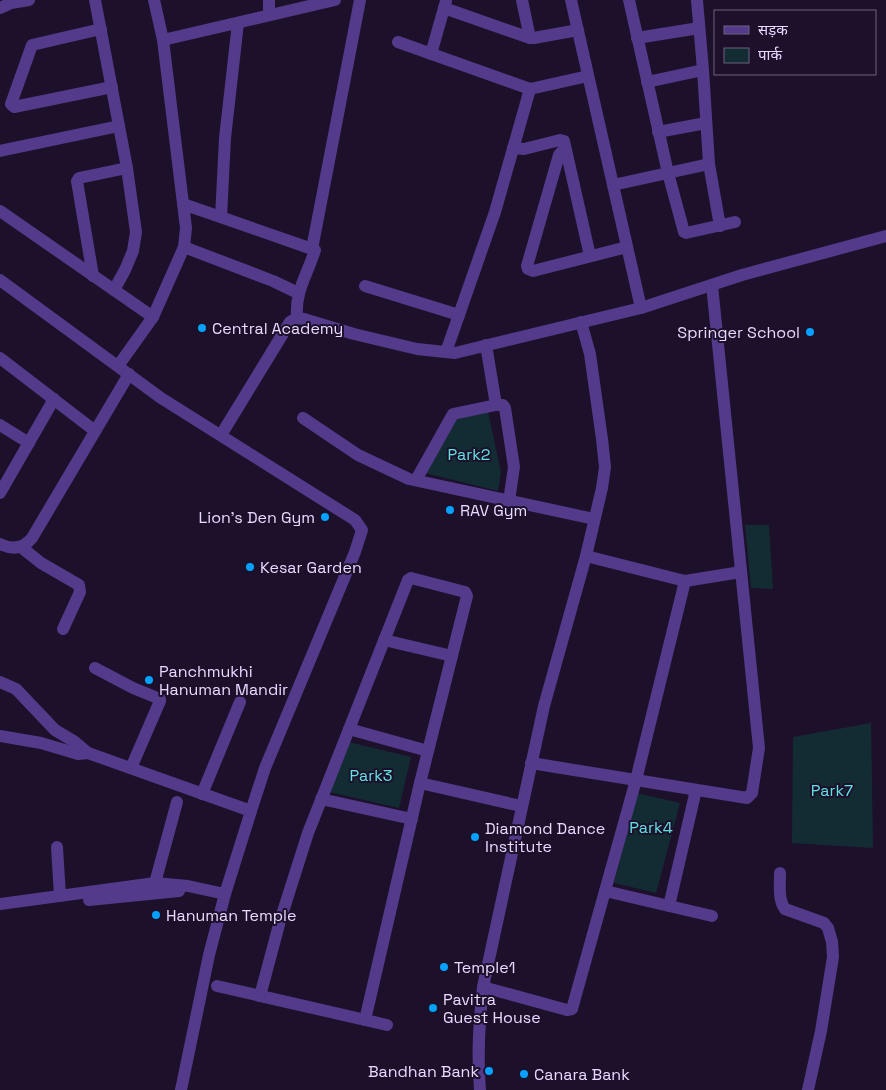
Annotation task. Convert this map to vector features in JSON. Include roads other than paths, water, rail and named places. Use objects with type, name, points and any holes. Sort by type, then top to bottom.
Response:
[{"type":"street","points":[[0,8],[11,3],[28,0]]},
{"type":"street","points":[[95,0],[127,168],[136,232],[133,251],[114,290]]},
{"type":"street","points":[[118,366],[153,317],[184,247],[186,228],[163,40],[154,0]]},
{"type":"street","points":[[269,0],[270,15]]},
{"type":"street","points":[[163,40],[335,0]]},
{"type":"street","points":[[296,318],[298,293],[314,253],[312,249],[360,0]]},
{"type":"street","points":[[522,0],[530,38]]},
{"type":"street","points":[[571,0],[641,308]]},
{"type":"street","points":[[629,0],[658,132],[684,232],[735,222]]},
{"type":"street","points":[[697,0],[709,164],[720,226]]},
{"type":"street","points":[[431,54],[446,4],[530,38],[578,30]]},
{"type":"street","points":[[221,217],[225,138],[238,23]]},
{"type":"street","points":[[637,38],[699,28]]},
{"type":"street","points":[[101,30],[32,45],[11,104],[14,106],[112,87]]},
{"type":"street","points":[[398,42],[530,89],[588,76]]},
{"type":"street","points":[[647,82],[703,70]]},
{"type":"street","points":[[446,352],[495,212],[530,89]]},
{"type":"street","points":[[658,132],[706,123]]},
{"type":"street","points":[[0,151],[119,126]]},
{"type":"street","points":[[513,148],[524,149],[560,140],[564,141],[590,256]]},
{"type":"street","points":[[565,148],[559,155],[527,266],[528,269],[533,271],[627,247]]},
{"type":"street","points":[[613,185],[709,164]]},
{"type":"street","points":[[93,276],[77,181],[80,178],[127,168]]},
{"type":"street","points":[[183,204],[312,249]]},
{"type":"street","points":[[0,211],[153,317]]},
{"type":"street","points":[[221,435],[290,322],[296,318],[417,349],[455,353],[641,308],[742,275],[886,236]]},
{"type":"street","points":[[184,247],[273,281],[298,293]]},
{"type":"street","points":[[0,280],[162,398],[355,520],[362,530],[265,768],[251,811],[225,894],[209,955],[181,1090]]},
{"type":"street","points":[[531,763],[747,798],[752,794],[759,748],[712,285]]},
{"type":"street","points":[[365,286],[458,315]]},
{"type":"street","points":[[480,1090],[478,1026],[483,986],[544,706],[586,556],[605,467],[590,354],[581,322]]},
{"type":"street","points":[[486,345],[496,405]]},
{"type":"street","points":[[0,358],[95,431]]},
{"type":"street","points":[[0,544],[14,548],[21,547],[32,538],[129,374]]},
{"type":"street","points":[[1,489],[54,399]]},
{"type":"street","points":[[416,480],[453,414],[503,405],[514,467],[509,501]]},
{"type":"street","points":[[303,418],[358,455],[388,470],[416,480],[594,519]]},
{"type":"street","points":[[0,425],[29,442]]},
{"type":"street","points":[[21,547],[41,563],[79,585],[80,592],[63,629]]},
{"type":"street","points":[[586,556],[685,581],[741,572]]},
{"type":"street","points":[[260,996],[292,881],[321,799],[408,580],[411,578],[467,593],[420,783],[365,1020]]},
{"type":"street","points":[[483,986],[567,1010],[572,1009],[636,780],[685,581]]},
{"type":"street","points":[[384,640],[452,656]]},
{"type":"street","points":[[95,668],[160,700],[131,768]]},
{"type":"street","points":[[0,682],[16,689],[55,730],[75,742],[88,753],[251,811]]},
{"type":"street","points":[[202,794],[240,702]]},
{"type":"street","points":[[349,729],[428,751]]},
{"type":"street","points":[[0,736],[42,743],[78,754],[88,753]]},
{"type":"street","points":[[420,783],[521,806]]},
{"type":"street","points":[[669,906],[696,790]]},
{"type":"street","points":[[321,799],[412,819]]},
{"type":"street","points":[[155,883],[177,802]]},
{"type":"street","points":[[57,847],[60,896]]},
{"type":"street","points":[[780,873],[781,901],[785,910],[824,923],[828,928],[832,942],[833,958],[821,1030],[808,1090]]},
{"type":"street","points":[[0,904],[155,883],[225,894]]},
{"type":"street","points":[[0,910],[199,889]]},
{"type":"street","points":[[605,891],[712,916]]},
{"type":"street","points":[[217,986],[387,1025]]},
{"type":"place","name":"Central Academy","points":[[202,328]]},
{"type":"place","name":"Springer School","points":[[810,332]]},
{"type":"place","name":"RAV Gym","points":[[450,510]]},
{"type":"place","name":"Lion's Den Gym","points":[[325,517]]},
{"type":"place","name":"Kesar Garden","points":[[250,567]]},
{"type":"place","name":"Panchmukhi Hanuman Mandir","points":[[149,680]]},
{"type":"place","name":"Diamond Dance Institute","points":[[475,837]]},
{"type":"place","name":"Hanuman Temple","points":[[156,915]]},
{"type":"place","name":"Temple1","points":[[444,967]]},
{"type":"place","name":"Pavitra Guest House","points":[[433,1008]]},
{"type":"place","name":"Bandhan Bank","points":[[489,1071]]},
{"type":"place","name":"Canara Bank","points":[[524,1074]]},
{"type":"park label","name":"Park2","points":[[469,454]]},
{"type":"park label","name":"Park3","points":[[371,775]]},
{"type":"park label","name":"Park7","points":[[832,790]]},
{"type":"park label","name":"Park4","points":[[651,827]]}]
